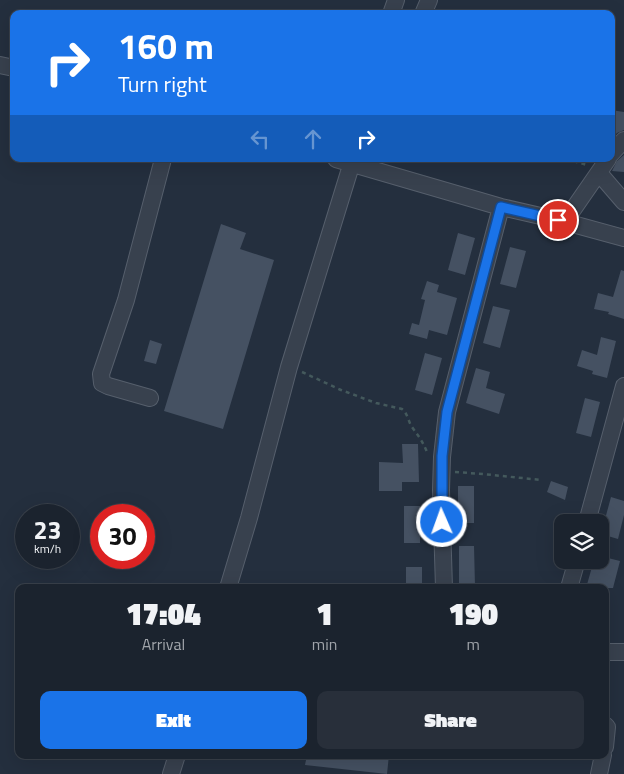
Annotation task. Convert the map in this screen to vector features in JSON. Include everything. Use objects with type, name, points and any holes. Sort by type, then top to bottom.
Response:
[{"type":"street","points":[[615,150],[624,140]]},
{"type":"street","points":[[150,398],[108,386],[102,383],[101,374],[126,300],[162,162]]},
{"type":"street","points":[[229,584],[346,162]]},
{"type":"street","points":[[354,162],[501,207],[624,238]]},
{"type":"street","points":[[558,220],[572,211],[606,162]]},
{"type":"street","points":[[599,173],[624,202]]},
{"type":"street","points":[[444,584],[442,464],[447,412],[501,207]]},
{"type":"street","points":[[589,514],[624,386]]},
{"type":"street","points":[[570,584],[574,569]]},
{"type":"street","points":[[609,652],[624,652]]},
{"type":"street","points":[[171,774],[176,759]]},
{"type":"street","points":[[599,774],[602,759]]},
{"type":"path","points":[[577,162],[599,173]]},
{"type":"path","points":[[290,366],[341,390],[376,403],[402,409],[405,411],[412,427],[420,435],[427,452],[442,464],[478,473],[541,480]]},
{"type":"building","points":[[615,111],[624,112],[624,130],[615,135]]},
{"type":"building","points":[[624,155],[624,172],[612,171],[617,161]]},
{"type":"building","points":[[221,224],[246,233],[240,249],[274,260],[223,429],[164,411]]},
{"type":"building","points":[[458,233],[475,238],[465,275],[448,270]]},
{"type":"building","points":[[510,247],[526,251],[516,288],[500,284]]},
{"type":"building","points":[[621,270],[624,271],[624,319],[608,314],[609,312],[594,309],[598,293],[613,297]]},
{"type":"building","points":[[427,281],[439,285],[437,292],[457,298],[447,335],[429,330],[427,339],[409,334],[412,323],[419,325],[425,300],[421,299]]},
{"type":"building","points":[[493,306],[510,310],[500,348],[483,343]]},
{"type":"building","points":[[601,337],[616,341],[607,378],[592,374],[593,371],[577,366],[582,350],[597,355]]},
{"type":"building","points":[[150,340],[162,344],[156,364],[144,361]]},
{"type":"building","points":[[425,353],[442,358],[432,395],[415,390]]},
{"type":"building","points":[[476,368],[490,372],[486,388],[505,394],[499,414],[466,403]]},
{"type":"building","points":[[585,398],[600,402],[591,437],[576,433]]},
{"type":"building","points":[[402,444],[418,444],[419,482],[402,482],[402,491],[379,491],[379,462],[403,463]]},
{"type":"building","points":[[551,481],[568,487],[565,500],[547,492]]},
{"type":"building","points":[[458,486],[474,486],[474,523],[458,523]]},
{"type":"building","points":[[611,497],[624,501],[624,515],[618,539],[609,536],[609,514],[606,514]]},
{"type":"building","points":[[404,506],[420,506],[420,543],[404,543]]},
{"type":"building","points":[[459,546],[474,546],[475,584],[459,584]]},
{"type":"building","points":[[609,558],[620,561],[613,588],[609,588],[609,584],[587,584],[591,569],[609,569]]},
{"type":"building","points":[[406,567],[422,567],[422,584],[406,584]]},
{"type":"building","points":[[306,759],[389,759],[387,774],[305,765]]},
{"type":"route","points":[[442,522],[440,490],[447,412],[501,207],[558,220]]}]
